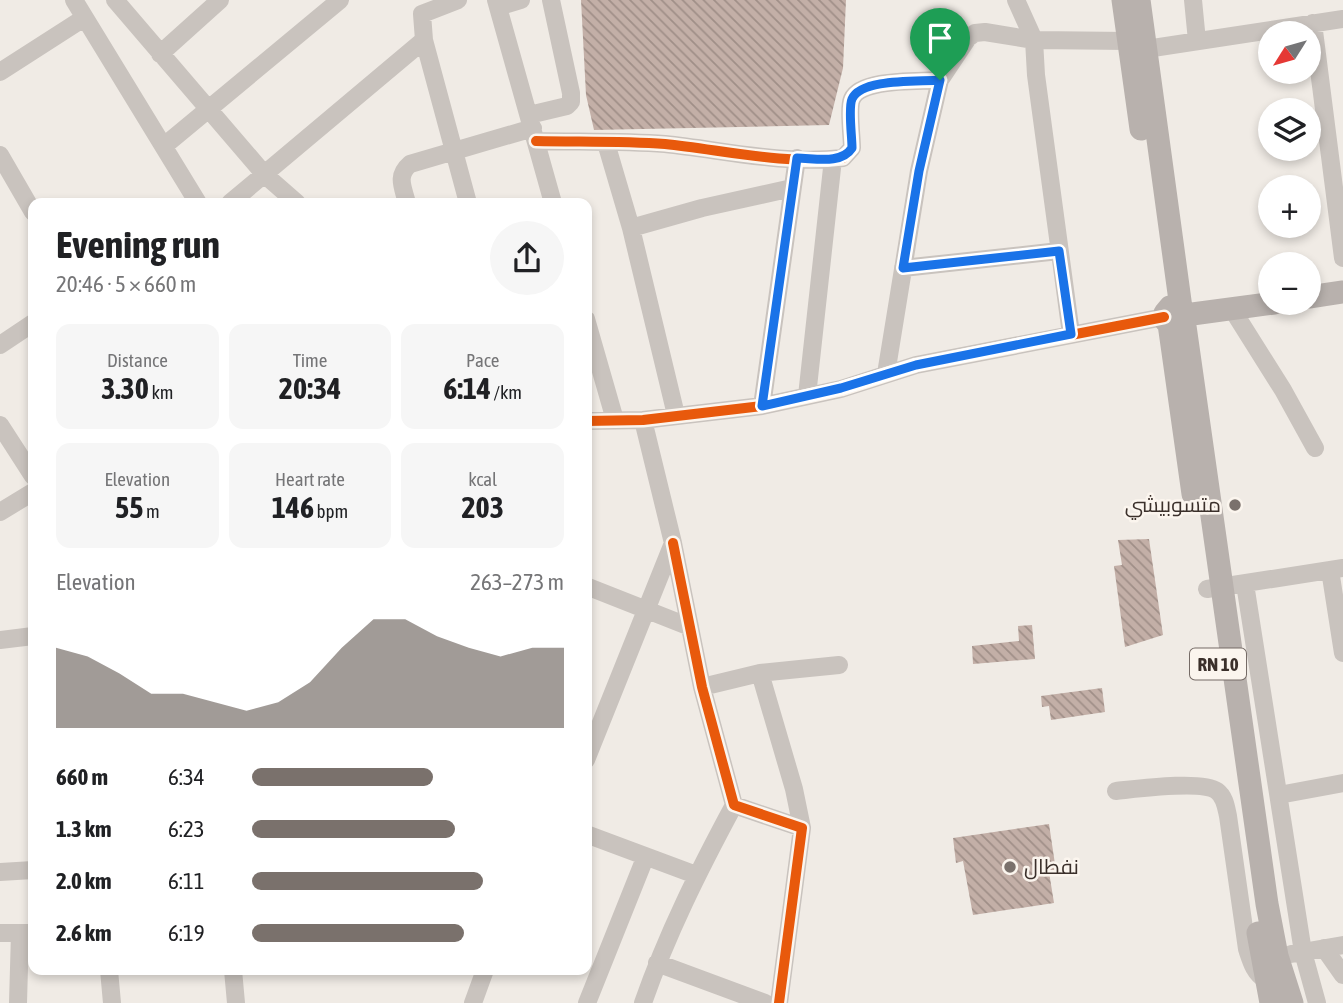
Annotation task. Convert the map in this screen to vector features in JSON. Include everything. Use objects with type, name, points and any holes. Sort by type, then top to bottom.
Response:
[{"type":"main road","name":"RN 10","points":[[1123,0],[1134,47],[1214,588],[1267,904],[1275,970],[1271,1003]]},
{"type":"main road","name":"RN 10","points":[[1134,47],[1139,0]]},
{"type":"main road","points":[[1321,295],[1343,292]]},
{"type":"main road","points":[[1175,316],[1258,305]]},
{"type":"main road","name":"RN 10","points":[[1275,970],[1292,1003]]},
{"type":"street","points":[[74,0],[195,198]]},
{"type":"street","points":[[115,0],[265,175],[292,198]]},
{"type":"street","points":[[160,54],[220,0]]},
{"type":"street","points":[[164,146],[340,0]]},
{"type":"street","points":[[457,0],[422,7],[424,40],[467,198]]},
{"type":"street","points":[[522,0],[497,4],[552,198]]},
{"type":"street","points":[[406,198],[400,177],[410,164],[533,128],[570,102],[571,93],[551,0]]},
{"type":"street","points":[[1016,0],[1034,40],[1036,75],[1071,334]]},
{"type":"street","points":[[1193,0],[1197,41]]},
{"type":"street","points":[[0,72],[84,18]]},
{"type":"street","points":[[1321,22],[1343,19]]},
{"type":"street","points":[[886,374],[919,171],[940,80],[968,38],[975,33],[985,32],[1034,40],[1134,47],[1258,32]]},
{"type":"street","points":[[237,198],[424,40]]},
{"type":"street","points":[[533,128],[606,143],[666,144],[717,152],[797,158],[843,158],[852,148],[852,100],[861,88],[873,84],[940,80]]},
{"type":"street","points":[[1321,84],[1343,258]]},
{"type":"street","points":[[606,143],[631,229],[676,415]]},
{"type":"street","points":[[0,155],[28,203]]},
{"type":"street","points":[[762,406],[797,158]]},
{"type":"street","points":[[807,396],[833,159]]},
{"type":"street","points":[[631,229],[702,208],[792,188]]},
{"type":"street","points":[[903,268],[1059,251]]},
{"type":"street","points":[[1232,309],[1283,390],[1315,448]]},
{"type":"street","points":[[592,421],[643,420],[762,406],[962,355],[1175,316]]},
{"type":"street","points":[[0,345],[28,326]]},
{"type":"street","points":[[592,340],[615,420]]},
{"type":"street","points":[[643,420],[673,543],[702,687],[734,805],[696,875],[657,963],[643,1003]]},
{"type":"street","points":[[0,425],[28,469]]},
{"type":"street","points":[[0,512],[28,495]]},
{"type":"street","points":[[592,745],[673,543]]},
{"type":"street","points":[[1214,588],[1337,569],[1343,653]]},
{"type":"street","points":[[1245,584],[1303,952],[1317,1003]]},
{"type":"street","points":[[592,588],[690,627]]},
{"type":"street","points":[[0,640],[28,637]]},
{"type":"street","points":[[702,687],[760,673],[839,665]]},
{"type":"street","points":[[760,673],[794,789],[802,828],[779,1003]]},
{"type":"street","points":[[1279,795],[1343,783]]},
{"type":"street","points":[[1116,791],[1178,785],[1213,788],[1219,793],[1224,800],[1228,817],[1247,949],[1253,967],[1275,970],[1303,952],[1343,945]]},
{"type":"street","points":[[734,805],[802,828]]},
{"type":"street","points":[[592,836],[696,875]]},
{"type":"street","points":[[587,1003],[645,858]]},
{"type":"street","points":[[0,872],[28,870]]},
{"type":"street","points":[[0,933],[27,933],[18,1003]]},
{"type":"street","points":[[1324,948],[1343,975]]},
{"type":"street","points":[[657,963],[765,1003]]},
{"type":"street","points":[[109,975],[112,1003]]},
{"type":"street","points":[[233,975],[236,1003]]},
{"type":"street","points":[[473,1003],[483,975]]},
{"type":"building","points":[[581,0],[846,0],[843,68],[829,125],[594,130],[586,95]]},
{"type":"building","points":[[1149,539],[1163,635],[1125,647],[1114,566],[1122,565],[1118,540]]},
{"type":"building","points":[[1032,625],[1035,659],[973,664],[972,646],[1019,641],[1018,626]]},
{"type":"building","points":[[1102,688],[1105,712],[1051,720],[1049,706],[1042,707],[1041,696]]},
{"type":"building","name":"نفطال","points":[[1049,824],[1056,871],[1049,872],[1054,903],[973,915],[963,861],[956,863],[953,838]]},
{"type":"cycle path","points":[[536,141],[665,144],[798,160],[843,158],[852,148],[851,103],[858,92],[879,84],[940,80]]},
{"type":"cycle path","points":[[592,421],[643,420],[762,406],[841,389],[916,365],[1164,317]]},
{"type":"cycle path","points":[[673,543],[702,687],[734,805],[802,828],[779,1003]]},
{"type":"place","name":"متسوبيشي","points":[[1235,505]]},
{"type":"place","name":"نفطال","points":[[1010,867]]},
{"type":"route","points":[[940,80],[919,171],[903,268],[1059,251],[1071,334],[916,365],[841,388],[762,406],[797,158],[833,159],[843,158],[848,153],[852,148],[852,100],[861,88],[873,84],[940,80]]}]
